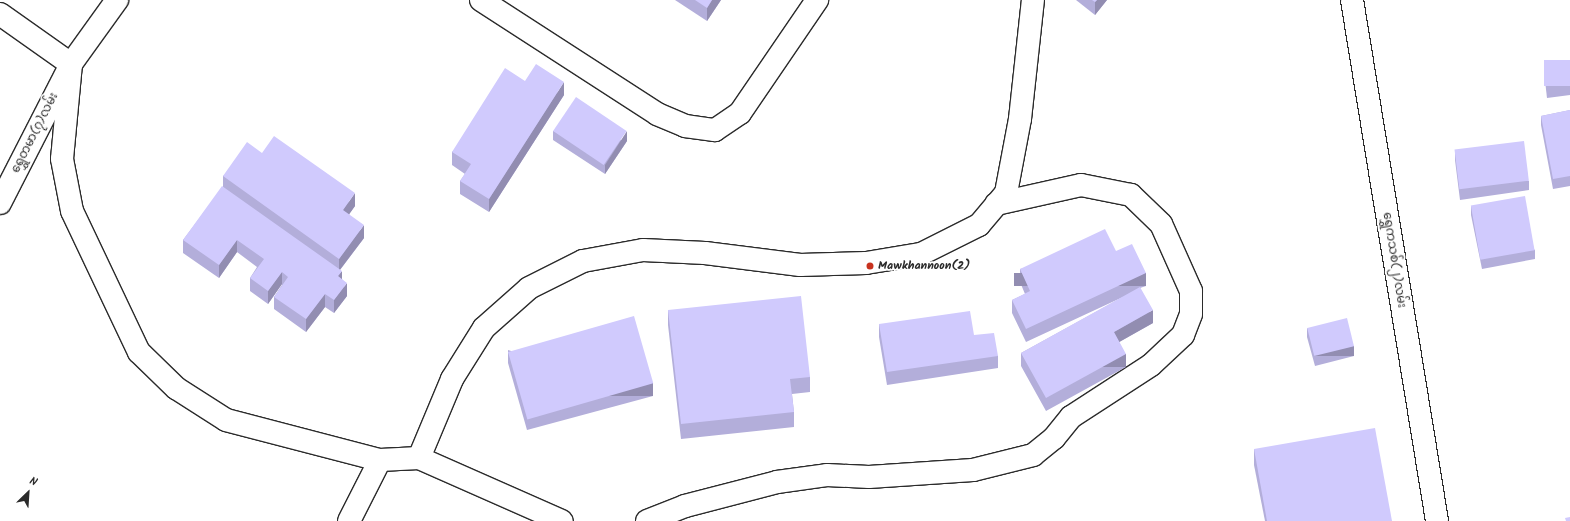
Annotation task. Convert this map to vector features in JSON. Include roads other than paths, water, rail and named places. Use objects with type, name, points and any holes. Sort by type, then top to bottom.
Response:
[{"type":"street","name":"ရွှေတမာ(၇)လမ်း","points":[[0,203],[71,64],[117,0]]},
{"type":"street","points":[[481,0],[657,114],[685,126],[715,130],[740,114],[817,0]]},
{"type":"street","points":[[420,458],[452,379],[484,328],[529,288],[583,261],[643,250],[705,253],[800,265],[866,263],[921,254],[979,225],[1006,193],[1020,119],[1033,0]]},
{"type":"street","name":"ရွှေကသစ်(၂)လမ်း","points":[[1352,0],[1437,521]]},
{"type":"street","points":[[0,14],[71,64],[62,159],[72,211],[139,352],[176,388],[226,420],[380,460],[420,458],[562,521]]},
{"type":"street","points":[[647,521],[686,506],[777,482],[827,475],[869,477],[974,470],[1033,455],[1071,417],[1151,365],[1183,335],[1191,314],[1191,291],[1161,224],[1131,195],[1081,185],[996,204]]},
{"type":"street","points":[[349,521],[380,460]]},
{"type":"place","name":"Mawkhannoon(2)","points":[[870,266]]}]
